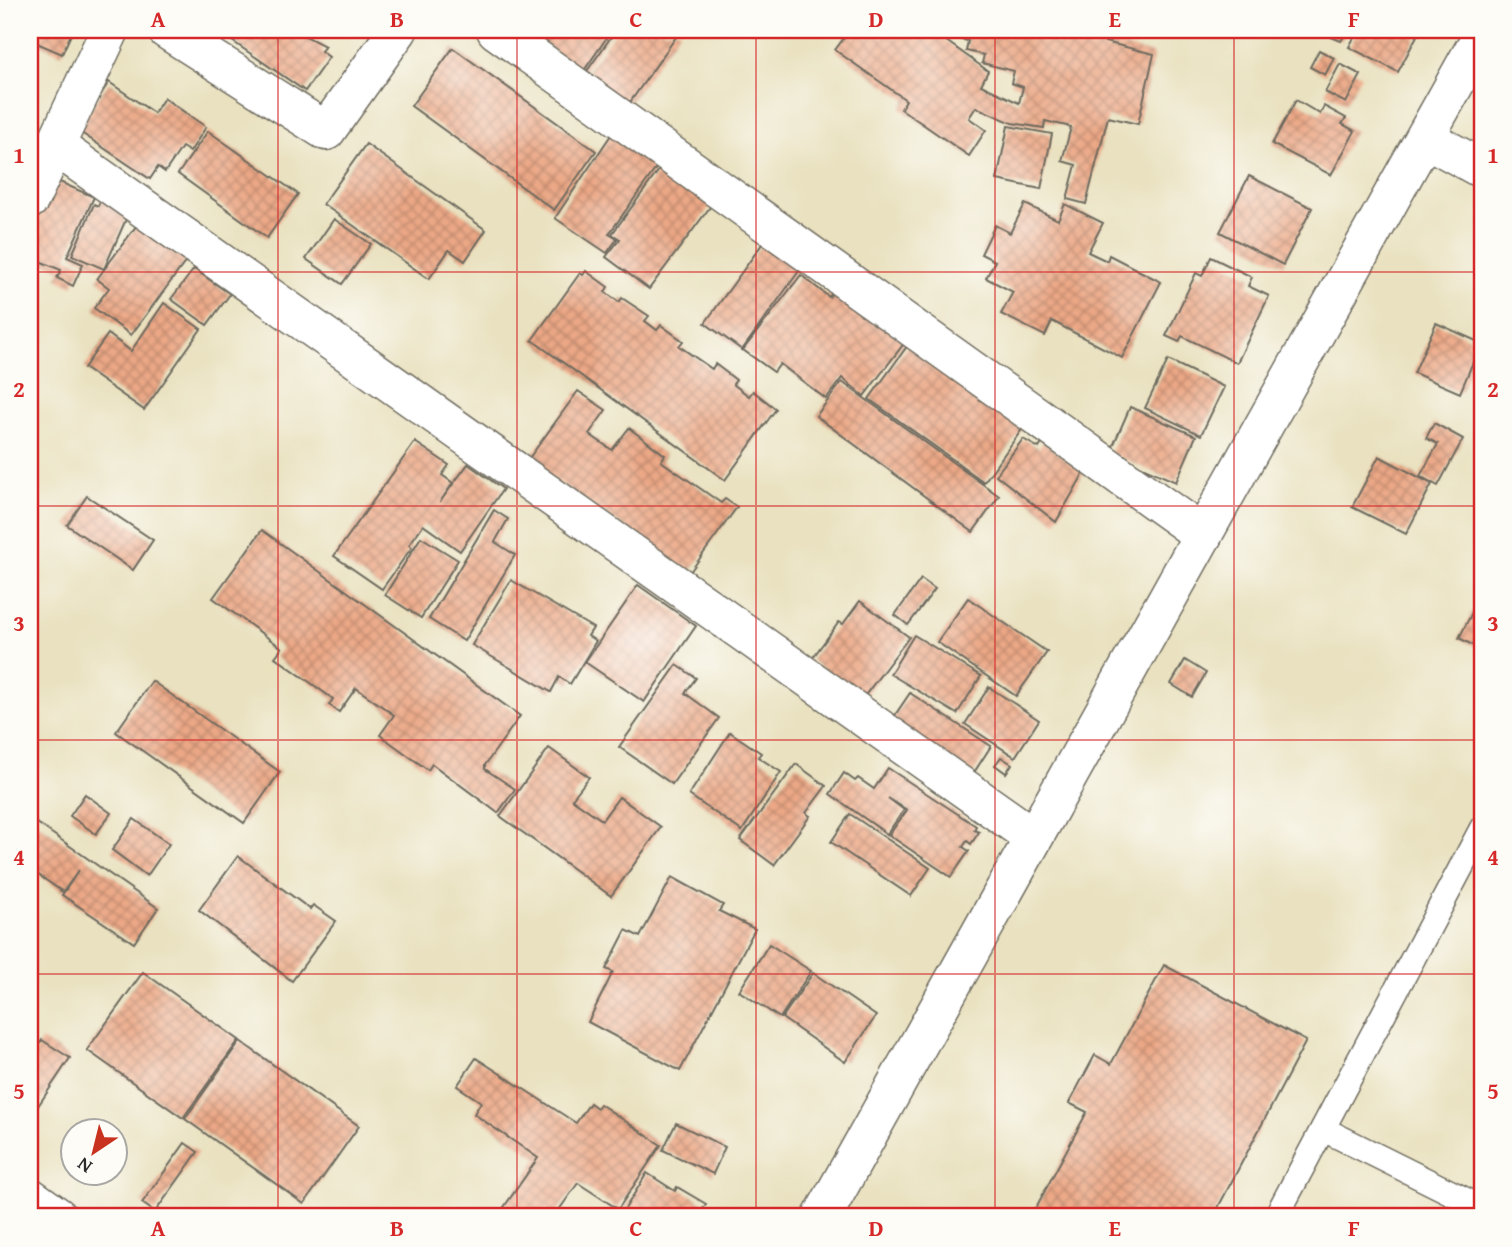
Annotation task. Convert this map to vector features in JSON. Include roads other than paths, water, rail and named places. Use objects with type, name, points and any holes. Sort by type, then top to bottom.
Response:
[{"type":"street","points":[[30,199],[57,147],[110,30]]},
{"type":"street","points":[[167,30],[326,131],[398,30]]},
{"type":"street","points":[[496,30],[1203,535]]},
{"type":"street","points":[[822,1217],[1033,836],[1427,139],[1482,36]]},
{"type":"street","points":[[1427,139],[1482,169]]},
{"type":"street","points":[[57,147],[1033,836]]},
{"type":"street","points":[[30,1198],[58,1217]]},
{"type":"lane","points":[[1276,1217],[1482,828]]},
{"type":"lane","points":[[1323,1129],[1482,1208]]}]
